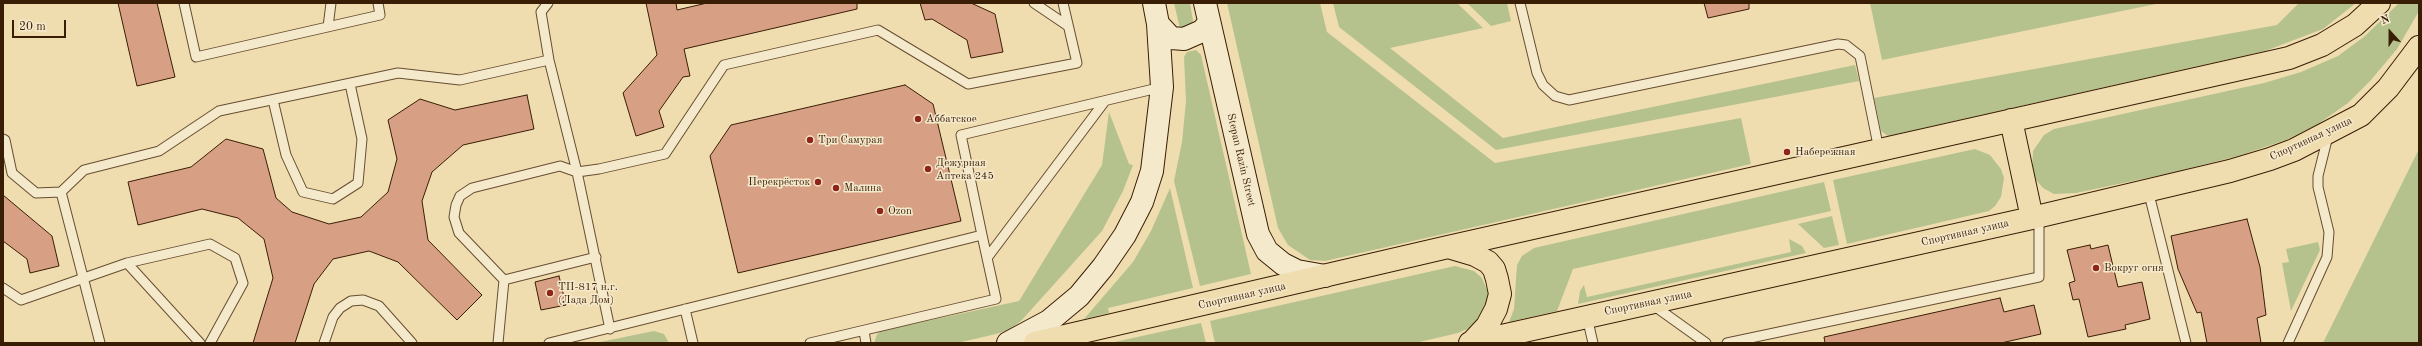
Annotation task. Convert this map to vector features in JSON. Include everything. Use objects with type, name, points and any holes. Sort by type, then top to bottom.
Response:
[{"type":"main road","name":"Спортивная улица","points":[[1035,343],[1448,247],[2010,120],[2214,76],[2288,58],[2322,45],[2355,25],[2379,3]]},
{"type":"main road","points":[[1156,13],[1171,38],[1184,39],[1202,31],[1207,13]]},
{"type":"main road","points":[[1008,343],[1049,321],[1078,296],[1103,267],[1125,235],[1142,202],[1152,171],[1162,87],[1156,13]]},
{"type":"main road","name":"Stepan Razin Street","points":[[1207,13],[1258,234],[1267,251],[1282,264],[1296,271],[1325,276]]},
{"type":"main road","name":"Спортивная улица","points":[[1471,343],[2036,217],[2270,159],[2328,133],[2361,115],[2388,88],[2419,48]]},
{"type":"main road","points":[[2010,120],[2036,217]]},
{"type":"main road","name":"Спортивная улица","points":[[1448,247],[1475,255],[1488,262],[1494,268],[1497,279],[1500,294],[1496,309],[1487,326],[1471,343]]},
{"type":"lane","points":[[184,3],[196,57],[380,15],[378,3]]},
{"type":"lane","points":[[328,27],[331,3]]},
{"type":"lane","points":[[548,3],[541,12],[549,60],[577,172],[610,329]]},
{"type":"lane","points":[[1034,3],[1068,26]]},
{"type":"lane","points":[[498,343],[504,280],[459,233],[454,217],[460,196],[472,188],[560,166],[577,172],[599,169],[665,154],[724,65],[878,30],[968,84],[1077,63],[1063,3]]},
{"type":"lane","points":[[1520,3],[1537,73],[1543,85],[1555,96],[1569,100],[1838,44],[1846,45],[1860,56],[1879,150]]},
{"type":"lane","points":[[3,139],[5,140],[12,173],[36,193],[61,192],[84,170],[159,151],[219,111],[398,74],[460,80],[549,60]]},
{"type":"lane","points":[[273,100],[286,155],[303,192],[333,200],[358,183],[362,139],[350,84]]},
{"type":"lane","points":[[810,343],[842,339],[864,331],[996,299],[961,135],[1162,87]]},
{"type":"lane","points":[[987,258],[1105,101]]},
{"type":"lane","points":[[2288,343],[2327,257],[2329,232],[2318,182],[2328,133]]},
{"type":"lane","points":[[2148,190],[2186,343]]},
{"type":"lane","points":[[61,192],[100,343]]},
{"type":"lane","points":[[1727,343],[2039,277],[2036,217]]},
{"type":"lane","points":[[549,343],[982,235]]},
{"type":"lane","points":[[3,288],[20,300],[128,263],[210,244],[235,258],[243,283],[210,343]]},
{"type":"lane","points":[[504,280],[596,257]]},
{"type":"lane","points":[[128,263],[200,343]]},
{"type":"lane","points":[[324,343],[333,317],[340,308],[351,301],[363,300],[379,306],[412,343]]},
{"type":"lane","points":[[1650,303],[1706,343]]},
{"type":"lane","points":[[685,309],[693,343]]},
{"type":"lane","points":[[1587,317],[1593,343]]},
{"type":"lane","points":[[864,331],[866,343]]},
{"type":"green space","points":[[1174,3],[1190,3],[1194,27],[1180,29]]},
{"type":"green space","points":[[1227,3],[1320,3],[1327,32],[1495,163],[1741,118],[1751,164],[1325,261],[1310,260],[1288,245],[1278,228]]},
{"type":"green space","points":[[1333,3],[1457,3],[1483,28],[1390,48],[1503,138],[1855,65],[1859,81],[1496,150],[1339,27]]},
{"type":"green space","points":[[1467,3],[1507,3],[1511,21],[1491,26]]},
{"type":"green space","points":[[1870,3],[2161,3],[1882,60]]},
{"type":"green space","points":[[2299,3],[2356,3],[2323,29],[2265,51],[1888,136],[1881,131],[1874,98],[2277,25]]},
{"type":"green space","points":[[2399,3],[2419,3],[2419,11],[2397,49],[2371,80],[2348,103],[2318,124],[2286,140],[2238,156],[2171,173],[2076,193],[2054,194],[2043,188],[2036,180],[2032,170],[2033,151],[2044,135],[2054,129],[2264,83],[2301,72],[2338,56],[2365,36]]},
{"type":"green space","points":[[1196,50],[1201,55],[1251,274],[1200,286],[1174,181],[1182,142],[1186,101],[1184,57],[1187,52]]},
{"type":"green space","points":[[1109,112],[1129,164],[1133,165],[1123,191],[1102,231],[1021,321],[1009,330],[957,343],[874,343],[877,334],[881,331],[1019,301],[1102,165]]},
{"type":"green space","points":[[1975,149],[1990,155],[2001,169],[2004,178],[2001,197],[1995,206],[1989,211],[1847,244],[1833,180]]},
{"type":"green space","points":[[2419,149],[2419,343],[2323,343]]},
{"type":"green space","points":[[1824,182],[1831,211],[1573,269],[1557,311],[1509,322],[1514,309],[1517,265],[1522,256],[1534,248]]},
{"type":"green space","points":[[1170,188],[1193,288],[1108,308],[1109,313],[1084,319],[1133,262],[1151,231]]},
{"type":"green space","points":[[1832,216],[1839,245],[1824,248],[1798,224]]},
{"type":"green space","points":[[1789,239],[1802,246],[1806,253],[1578,304],[1580,291],[1584,285],[1587,297],[1791,252]]},
{"type":"green space","points":[[2318,242],[2320,250],[2291,311],[2282,263],[2289,262],[2286,249]]},
{"type":"green space","points":[[1455,266],[1474,271],[1482,278],[1489,295],[1489,303],[1476,325],[1458,333],[1415,343],[1215,343],[1210,321]]},
{"type":"green space","points":[[1201,323],[1206,343],[1110,343]]},
{"type":"green space","points":[[654,331],[664,334],[669,343],[595,343]]},
{"type":"building","points":[[118,3],[157,3],[175,77],[137,86]]},
{"type":"building","points":[[646,3],[676,3],[677,10],[707,3],[857,3],[857,9],[684,49],[690,76],[683,77],[659,111],[664,127],[636,136],[623,93],[657,55]]},
{"type":"building","points":[[920,3],[971,3],[995,14],[1003,52],[971,58],[967,40],[932,19],[925,20]]},
{"type":"building","points":[[1704,3],[1749,3],[1749,9],[1708,18]]},
{"type":"building","name":"Малина","points":[[905,85],[933,104],[961,221],[738,273],[710,156],[731,125]]},
{"type":"building","points":[[527,95],[534,129],[463,145],[432,172],[422,201],[428,240],[482,295],[457,320],[398,262],[369,251],[333,259],[314,284],[295,343],[253,343],[273,278],[264,239],[238,218],[202,209],[138,225],[128,182],[191,167],[226,139],[263,149],[276,198],[292,212],[329,224],[361,217],[388,192],[397,159],[388,120],[420,99],[455,110]]},
{"type":"building","points":[[3,195],[52,236],[59,266],[30,273],[27,259],[3,241]]},
{"type":"building","points":[[2247,219],[2260,267],[2266,315],[2257,318],[2261,343],[2207,343],[2201,312],[2197,313],[2178,269],[2171,236]]},
{"type":"building","points":[[2090,245],[2091,249],[2108,245],[2118,287],[2142,282],[2150,319],[2125,325],[2126,329],[2088,337],[2079,299],[2073,300],[2069,283],[2075,281],[2067,250]]},
{"type":"building","name":"ТП-817 н.г. (Лада Дом)","points":[[559,276],[566,305],[541,310],[535,282]]},
{"type":"building","points":[[2000,298],[2004,312],[2034,305],[2041,334],[2001,343],[1825,343],[1824,337]]},
{"type":"place","name":"Аббатское","points":[[918,119]]},
{"type":"place","name":"Три Самурая","points":[[810,140]]},
{"type":"place","name":"Набережная","points":[[1787,152]]},
{"type":"place","name":"Дежурная Аптека 245","points":[[928,169]]},
{"type":"place","name":"Перекрёсток","points":[[818,182]]},
{"type":"place","name":"Малина","points":[[836,188]]},
{"type":"place","name":"Ozon","points":[[880,211]]},
{"type":"place","name":"Вокруг огня","points":[[2096,268]]},
{"type":"place","name":"ТП-817 н.г. (Лада Дом)","points":[[550,293]]}]
